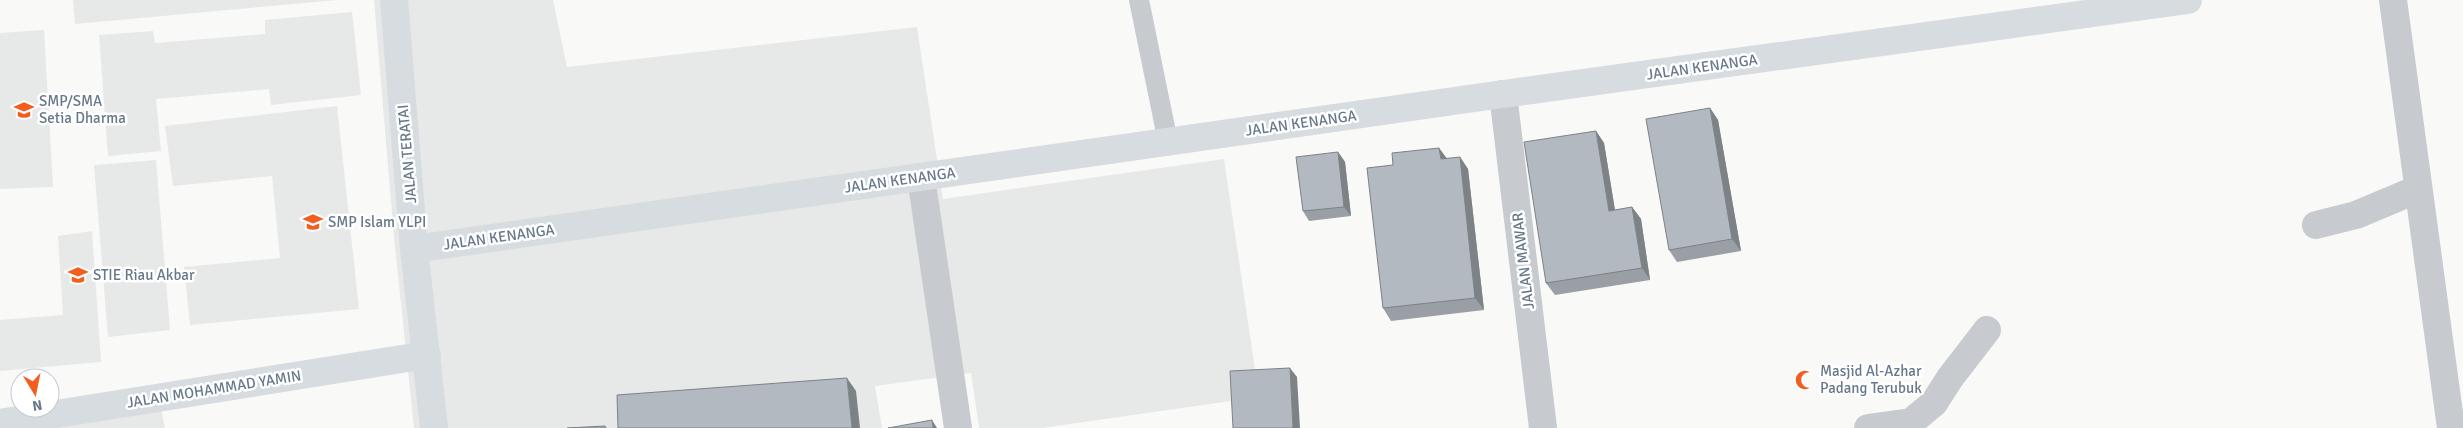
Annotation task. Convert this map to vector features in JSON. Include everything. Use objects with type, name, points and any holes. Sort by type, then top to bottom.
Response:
[{"type":"street","name":"JALAN TERATAI","points":[[394,0],[414,249],[434,428]]},
{"type":"street","name":"JALAN KENANGA","points":[[414,249],[1503,94],[2188,0]]},
{"type":"street","points":[[2393,0],[2451,428]]},
{"type":"street","name":"JALAN MAWAR","points":[[1503,94],[1543,428]]},
{"type":"street","points":[[921,177],[958,428]]},
{"type":"street","points":[[2316,225],[2356,216],[2418,188]]},
{"type":"street","points":[[1868,428],[1911,422],[1934,403],[1950,378],[1987,330]]},
{"type":"street","name":"JALAN MOHAMMAD YAMIN","points":[[0,423],[427,355]]},
{"type":"lane","points":[[1139,0],[1168,142]]},
{"type":"shaded area","points":[[73,0],[337,0],[75,24]]},
{"type":"shaded area","points":[[374,0],[553,0],[567,67],[917,27],[943,199],[1224,159],[1259,397],[1042,428],[979,428],[971,373],[875,386],[882,428],[414,428],[394,237]]},
{"type":"shaded area","points":[[352,12],[361,95],[271,105],[269,89],[156,99],[161,151],[108,156],[99,35],[153,31],[155,43],[265,34],[265,20]]},
{"type":"shaded area","name":"SMP/SMA Setia Dharma","points":[[44,30],[53,187],[0,189],[0,33]]},
{"type":"shaded area","name":"SMP Islam YLPI","points":[[337,106],[359,309],[190,325],[184,267],[280,258],[272,176],[173,186],[165,126]]},
{"type":"shaded area","points":[[156,160],[170,330],[108,337],[94,165]]},
{"type":"shaded area","name":"STIE Riau Akbar","points":[[92,231],[101,362],[34,368],[10,368],[10,370],[0,371],[0,320],[63,315],[58,236]]},
{"type":"shaded area","points":[[161,409],[165,428],[41,428]]},
{"type":"building","points":[[1710,108],[1732,239],[1669,250],[1646,119]]},
{"type":"building","points":[[1596,131],[1609,211],[1632,207],[1642,268],[1546,283],[1524,142]]},
{"type":"building","points":[[1439,148],[1441,159],[1460,157],[1475,298],[1383,308],[1367,168],[1393,165],[1392,153]]},
{"type":"building","points":[[1338,152],[1344,207],[1303,211],[1296,157]]},
{"type":"building","points":[[1290,368],[1293,428],[1233,428],[1230,371]]},
{"type":"building","points":[[847,378],[852,428],[618,428],[617,395]]},
{"type":"building","points":[[932,420],[933,428],[888,428]]},
{"type":"building","points":[[605,426],[606,428],[567,428]]},
{"type":"place","name":"SMP/SMA Setia Dharma","points":[[24,110]]},
{"type":"place","name":"SMP Islam YLPI","points":[[313,222]]},
{"type":"place","name":"STIE Riau Akbar","points":[[78,275]]},
{"type":"place","name":"Masjid Al-Azhar Padang Terubuk","points":[[1805,380]]}]
